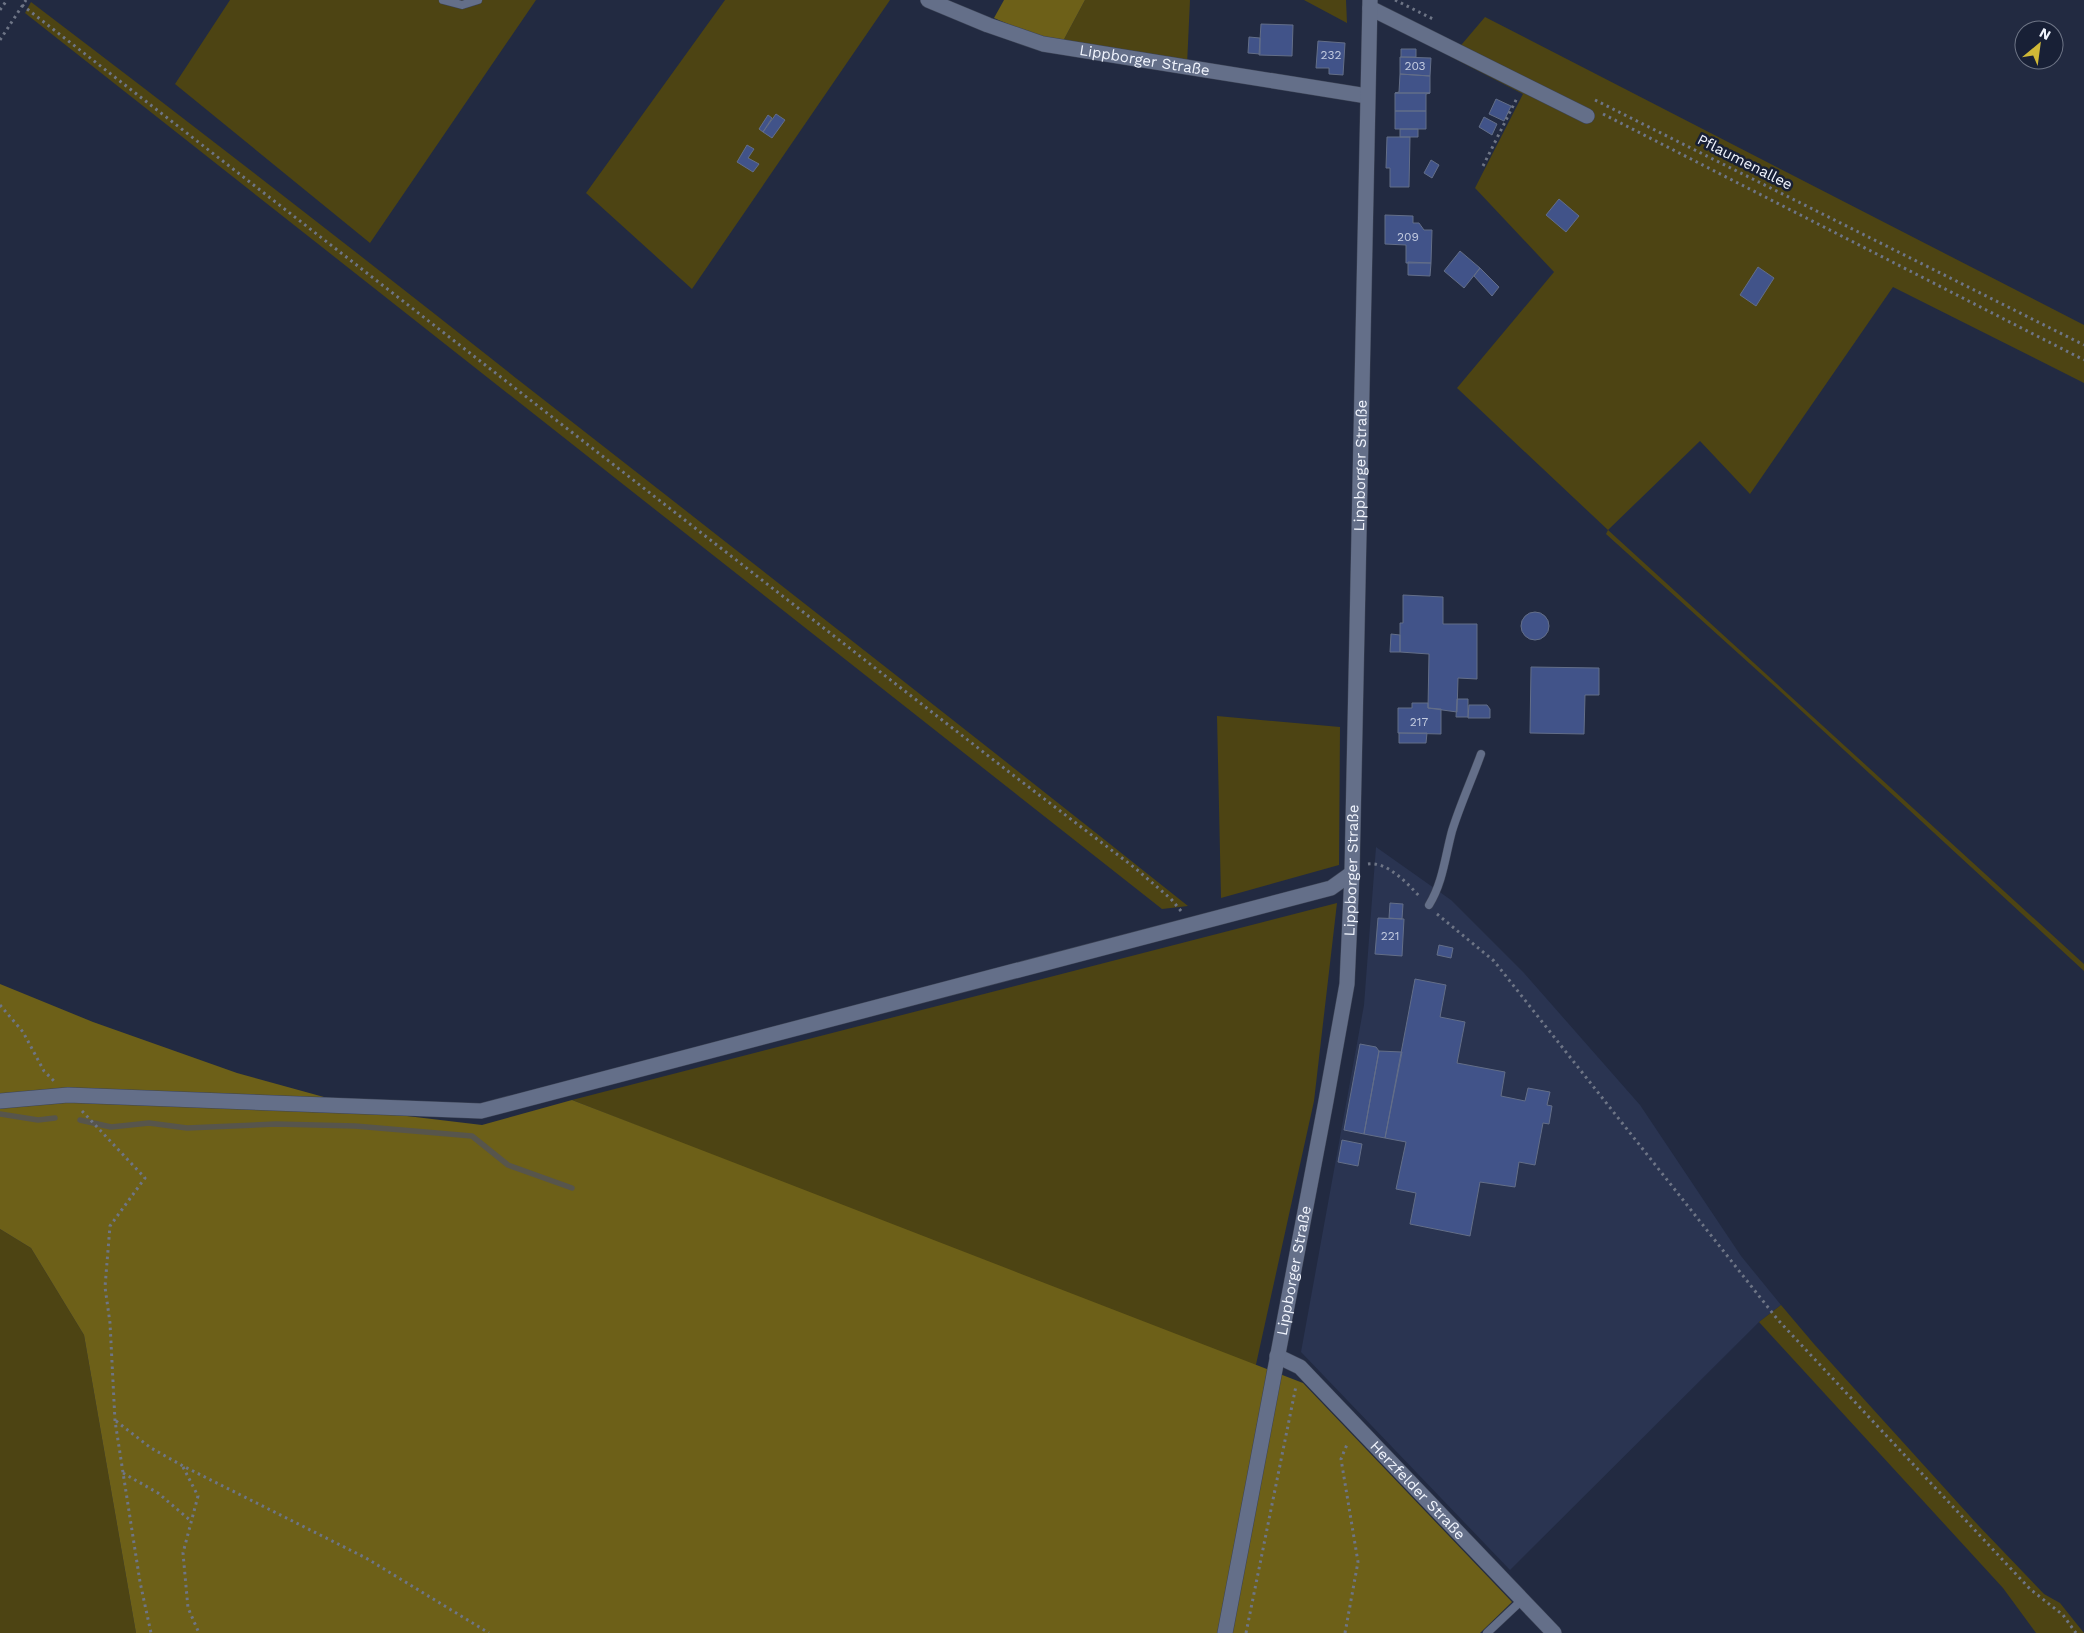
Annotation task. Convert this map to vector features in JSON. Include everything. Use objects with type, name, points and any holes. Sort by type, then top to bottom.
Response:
[{"type":"street","name":"Lippborger Straße","points":[[928,0],[988,25],[1043,44],[1367,96]]},
{"type":"street","name":"Lippborger Straße","points":[[1225,1633],[1347,984],[1352,873],[1370,4]]},
{"type":"street","points":[[1370,4],[1524,84],[1591,113]]},
{"type":"street","points":[[0,1101],[68,1095],[481,1110],[1331,888],[1352,873]]},
{"type":"street","name":"Herzfelder Straße","points":[[1277,1356],[1300,1367],[1554,1633]]},
{"type":"lane","points":[[443,0],[462,5],[478,0]]},
{"type":"lane","points":[[1428,905],[1436,893],[1443,874],[1453,830],[1481,754]]},
{"type":"lane","points":[[1487,1633],[1522,1600]]},
{"type":"path","points":[[0,10],[7,0]]},
{"type":"path","points":[[0,40],[26,0]]},
{"type":"path","points":[[1395,0],[1440,22]]},
{"type":"path","points":[[22,5],[1008,772],[1135,868],[1172,899],[1182,911],[1187,925]]},
{"type":"path","points":[[1483,166],[1524,84]]},
{"type":"path","name":"Pflaumenallee","points":[[1592,98],[2084,345]]},
{"type":"path","points":[[1591,113],[2084,360]]},
{"type":"path","points":[[1352,873],[1365,865],[1373,863],[1382,866],[1411,887],[1428,905],[1494,960],[1778,1320],[2030,1589],[2063,1615],[2076,1633]]},
{"type":"path","points":[[0,1006],[23,1032],[44,1071],[145,1178],[110,1226],[104,1287],[110,1323],[115,1420],[140,1582],[151,1633]]},
{"type":"path","points":[[1246,1633],[1300,1367]]},
{"type":"path","points":[[115,1420],[151,1448],[366,1558],[489,1633]]},
{"type":"path","points":[[1345,1633],[1358,1562],[1341,1459],[1355,1425]]},
{"type":"path","points":[[183,1466],[198,1496],[183,1553],[188,1608],[199,1633]]},
{"type":"path","points":[[123,1472],[158,1493],[191,1521]]},
{"type":"shaded area","points":[[230,0],[536,0],[370,243],[175,84]]},
{"type":"shaded area","points":[[725,0],[890,0],[692,289],[586,193]]},
{"type":"shaded area","points":[[1004,0],[1085,0],[1062,43],[1046,41],[994,18]]},
{"type":"shaded area","points":[[1085,0],[1190,0],[1187,65],[1062,43]]},
{"type":"shaded area","points":[[1304,0],[1346,0],[1347,23]]},
{"type":"shaded area","points":[[31,2],[338,238],[1188,906],[1162,909],[25,13]]},
{"type":"shaded area","points":[[1485,17],[2084,325],[2084,383],[1893,287],[1750,494],[1700,441],[1608,530],[1457,388],[1554,272],[1475,188],[1523,94],[1451,57]]},
{"type":"shaded area","points":[[1608,530],[2084,964],[2084,971],[1606,534]]},
{"type":"shaded area","points":[[1217,716],[1340,727],[1339,865],[1221,898]]},
{"type":"shaded area","points":[[1376,847],[1451,900],[1524,973],[1640,1105],[1741,1256],[1781,1305],[1759,1322],[1510,1570],[1301,1352],[1364,1005]]},
{"type":"shaded area","points":[[1337,903],[1314,1101],[1255,1369],[572,1100]]},
{"type":"shaded area","points":[[0,984],[93,1022],[237,1073],[382,1113],[482,1125],[572,1100],[1303,1383],[1512,1602],[1480,1633],[136,1633],[84,1335],[31,1248],[0,1229]]},
{"type":"shaded area","points":[[0,1229],[31,1248],[84,1335],[136,1633],[0,1633]]},
{"type":"shaded area","points":[[1781,1305],[1978,1525],[2044,1594],[2060,1603],[2084,1633],[2036,1633],[2003,1588],[1759,1322]]},
{"type":"building","points":[[1261,24],[1293,25],[1292,56],[1259,55]]},
{"type":"building","points":[[1249,37],[1260,38],[1260,54],[1248,53]]},
{"type":"building","points":[[1318,41],[1345,43],[1343,75],[1329,74],[1329,68],[1316,68]]},
{"type":"building","points":[[1401,49],[1416,49],[1416,57],[1401,57]]},
{"type":"building","points":[[1400,57],[1431,58],[1430,76],[1400,74]]},
{"type":"building","points":[[1400,74],[1430,76],[1430,93],[1395,93],[1399,92]]},
{"type":"building","points":[[1395,93],[1430,93],[1426,94],[1426,111],[1395,111]]},
{"type":"building","points":[[1496,99],[1511,106],[1504,121],[1489,114]]},
{"type":"building","points":[[1395,111],[1426,111],[1426,129],[1395,129]]},
{"type":"building","points":[[776,114],[785,120],[772,138],[763,132]]},
{"type":"building","points":[[768,115],[772,118],[763,132],[759,129]]},
{"type":"building","points":[[1484,117],[1497,124],[1492,135],[1479,127]]},
{"type":"building","points":[[1400,129],[1418,129],[1418,137],[1400,137]]},
{"type":"building","points":[[1387,137],[1410,137],[1409,187],[1390,187],[1390,168],[1386,168]]},
{"type":"building","points":[[747,145],[754,149],[748,158],[759,164],[753,172],[737,162]]},
{"type":"building","points":[[1431,160],[1439,165],[1432,178],[1424,173]]},
{"type":"building","points":[[1559,199],[1579,216],[1566,232],[1546,215]]},
{"type":"building","points":[[1385,215],[1413,216],[1413,223],[1419,223],[1424,230],[1432,230],[1431,263],[1406,263],[1406,245],[1385,244]]},
{"type":"building","points":[[1460,251],[1480,268],[1464,288],[1444,271]]},
{"type":"building","points":[[1408,262],[1431,263],[1430,276],[1408,275]]},
{"type":"building","points":[[1758,267],[1774,278],[1756,306],[1740,295]]},
{"type":"building","points":[[1480,268],[1499,287],[1492,296],[1474,276]]},
{"type":"building","points":[[1403,595],[1443,597],[1443,624],[1477,624],[1477,679],[1458,678],[1457,712],[1428,708],[1429,654],[1400,652],[1400,623],[1403,623]]},
{"type":"building","points":[[1535,612],[1545,616],[1549,626],[1545,636],[1535,640],[1525,636],[1521,626],[1525,616]]},
{"type":"building","points":[[1391,634],[1400,635],[1400,652],[1390,652]]},
{"type":"building","points":[[1531,667],[1599,668],[1599,695],[1585,695],[1584,734],[1530,733]]},
{"type":"building","points":[[1457,699],[1468,699],[1468,717],[1456,717]]},
{"type":"building","points":[[1412,703],[1428,703],[1428,708],[1441,709],[1441,734],[1398,733],[1398,708],[1412,708]]},
{"type":"building","points":[[1469,705],[1487,705],[1490,709],[1490,718],[1468,718]]},
{"type":"building","points":[[1399,733],[1427,733],[1426,743],[1399,743]]},
{"type":"building","points":[[1390,903],[1403,904],[1402,919],[1389,918]]},
{"type":"building","points":[[1378,918],[1404,919],[1402,956],[1375,954]]},
{"type":"building","points":[[1439,945],[1453,948],[1451,958],[1437,955]]},
{"type":"building","points":[[1415,979],[1446,985],[1440,1017],[1465,1022],[1457,1063],[1505,1072],[1501,1096],[1525,1101],[1528,1088],[1550,1092],[1547,1105],[1552,1106],[1549,1124],[1543,1123],[1535,1165],[1519,1162],[1515,1187],[1480,1182],[1470,1236],[1410,1224],[1416,1193],[1396,1189],[1406,1142],[1385,1138]]},
{"type":"building","points":[[1360,1044],[1376,1047],[1379,1051],[1364,1134],[1344,1130]]},
{"type":"building","points":[[1379,1051],[1402,1052],[1385,1138],[1364,1134]]},
{"type":"building","points":[[1342,1140],[1362,1144],[1358,1166],[1338,1162]]},
{"type":"waterway","points":[[0,1114],[38,1120],[55,1118]]},
{"type":"waterway","points":[[80,1120],[111,1127],[149,1123],[187,1128],[276,1124],[355,1126],[472,1136],[508,1165],[572,1188]]}]
